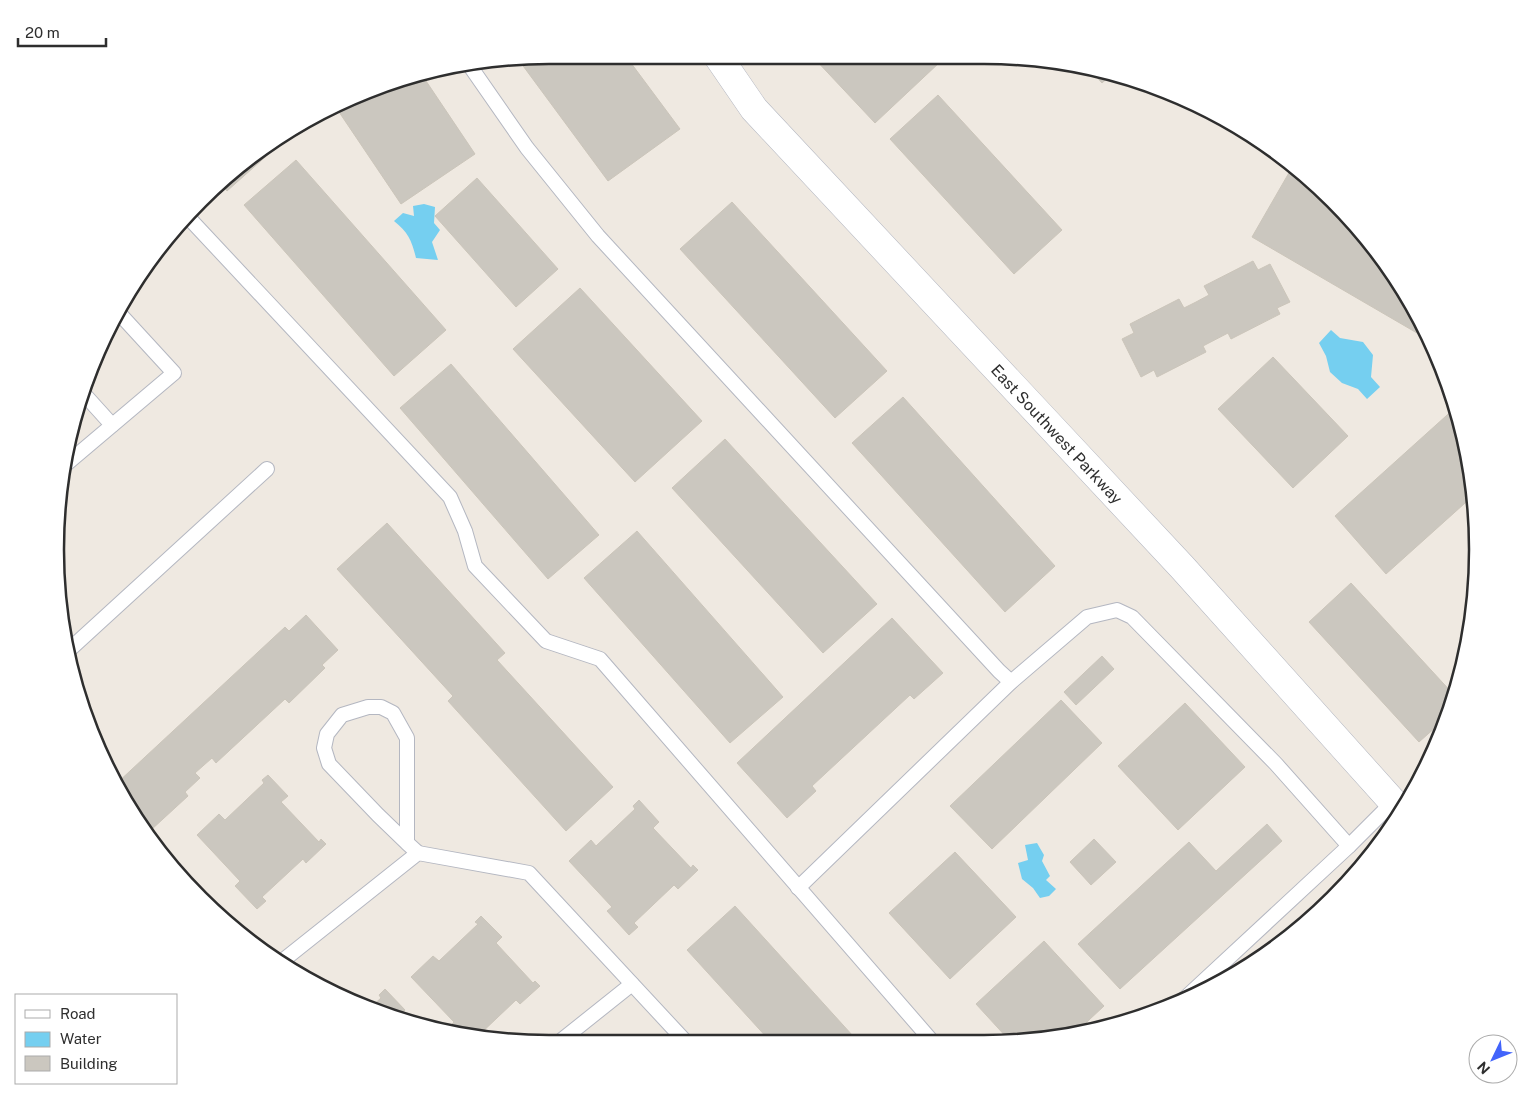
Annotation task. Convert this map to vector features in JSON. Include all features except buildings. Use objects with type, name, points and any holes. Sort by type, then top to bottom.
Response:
[{"type":"street","name":"East Southwest Parkway","points":[[723,64],[754,108],[1182,567],[1396,805]]},
{"type":"lane","points":[[473,70],[526,148],[598,236],[992,664],[1011,682]]},
{"type":"lane","points":[[192,221],[450,497],[465,531],[475,566],[546,640],[600,659],[927,1035]]},
{"type":"lane","points":[[72,459],[174,372],[123,318]]},
{"type":"lane","points":[[88,399],[112,425]]},
{"type":"lane","points":[[73,646],[267,469]]},
{"type":"lane","points":[[798,888],[1011,682],[1087,617],[1117,610],[1132,617],[1276,764],[1349,846]]},
{"type":"lane","points":[[407,843],[407,738],[393,713],[381,707],[368,706],[342,715],[327,734],[324,748],[329,764],[378,816],[407,843],[418,853],[529,873],[678,1035]]},
{"type":"lane","points":[[1201,983],[1349,846],[1393,809]]},
{"type":"lane","points":[[287,957],[418,853]]},
{"type":"lane","points":[[568,1035],[632,984]]},
{"type":"water","points":[[424,204],[435,207],[434,223],[440,230],[432,242],[438,260],[416,258],[409,237],[394,221],[403,213],[414,216],[413,206]]},
{"type":"water","points":[[1331,330],[1340,338],[1363,342],[1373,355],[1371,377],[1380,387],[1367,399],[1358,389],[1342,383],[1330,372],[1326,356],[1319,343]]},
{"type":"water","points":[[1037,843],[1044,855],[1042,861],[1050,876],[1046,880],[1056,889],[1049,896],[1040,898],[1033,888],[1022,879],[1018,863],[1028,860],[1025,845]]}]
